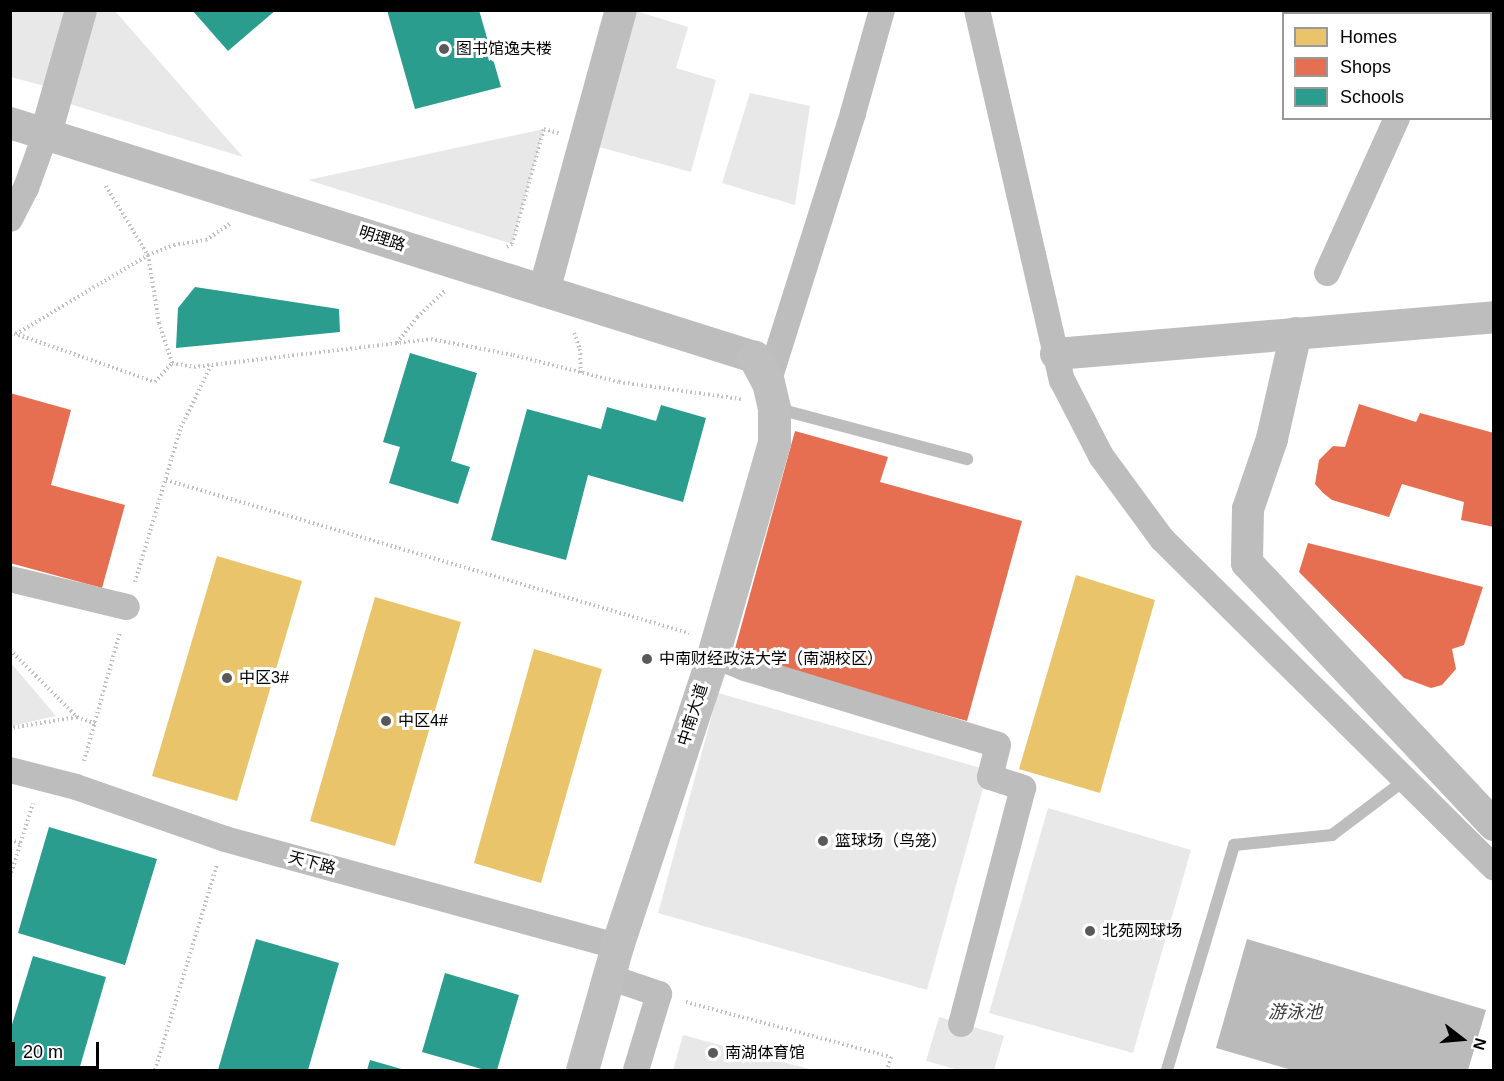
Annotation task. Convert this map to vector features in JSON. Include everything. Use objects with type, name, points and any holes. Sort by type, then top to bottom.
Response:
[{"type":"main road","name":"中南大道","points":[[582,1071],[613,961],[715,648],[774,442],[765,383]]},
{"type":"street","points":[[10,219],[27,188],[46,133],[81,10]]},
{"type":"street","points":[[544,291],[621,10]]},
{"type":"street","points":[[765,383],[882,10]]},
{"type":"street","points":[[977,10],[1062,380],[1101,456],[1162,539],[1494,867]]},
{"type":"street","points":[[1327,273],[1396,120]]},
{"type":"street","name":"明理路","points":[[10,123],[544,291],[765,383]]},
{"type":"street","points":[[1056,354],[1494,317]]},
{"type":"street","points":[[1296,333],[1272,439],[1248,509],[1247,563],[1494,825]]},
{"type":"street","points":[[10,579],[128,607]]},
{"type":"street","points":[[715,648],[745,668],[998,745],[990,777],[1023,788],[961,1024]]},
{"type":"street","name":"天下路","points":[[10,770],[75,787],[225,839],[613,961],[659,994]]},
{"type":"street","points":[[636,1071],[659,994]]},
{"type":"lane","points":[[765,383],[967,459]]},
{"type":"lane","points":[[1167,1071],[1209,920],[1234,845],[1332,835],[1405,780]]},
{"type":"path","points":[[397,344],[417,317],[472,268],[513,244],[544,129],[585,140]]},
{"type":"path","points":[[104,184],[148,255],[159,323],[172,363]]},
{"type":"path","points":[[13,333],[148,255],[174,245],[206,240],[229,226],[249,197]]},
{"type":"path","points":[[13,333],[155,382],[172,363]]},
{"type":"path","points":[[172,363],[194,367],[431,339],[513,355],[619,382],[732,397],[765,383]]},
{"type":"path","points":[[75,787],[96,724],[181,427],[211,365]]},
{"type":"path","points":[[166,480],[715,648]]},
{"type":"path","points":[[10,650],[78,717],[96,724]]},
{"type":"path","points":[[10,728],[78,717]]},
{"type":"path","points":[[10,877],[40,778]]},
{"type":"path","points":[[154,1071],[225,839]]},
{"type":"path","points":[[10,840],[21,843]]},
{"type":"path","points":[[659,994],[891,1057],[887,1071]]},
{"type":"shaded area","points":[[10,11],[65,11],[44,86],[11,77]]},
{"type":"shaded area","points":[[86,11],[115,11],[243,157],[60,101]]},
{"type":"shaded area","points":[[636,11],[688,27],[676,68],[716,80],[691,172],[599,147]]},
{"type":"shaded area","points":[[750,93],[810,106],[795,205],[722,183]]},
{"type":"shaded area","points":[[544,129],[512,244],[308,180]]},
{"type":"shaded area","points":[[11,663],[56,716],[11,726]]},
{"type":"shaded area","name":"篮球场（鸟笼）","points":[[718,693],[988,770],[927,990],[658,913]]},
{"type":"shaded area","name":"北苑网球场","points":[[1048,808],[1191,850],[1133,1053],[989,1013]]},
{"type":"shaded area","points":[[939,1017],[1004,1036],[994,1070],[959,1070],[926,1061]]},
{"type":"shaded area","name":"南湖体育馆","points":[[683,1035],[813,1070],[673,1070]]},
{"type":"water","name":"游泳池","points":[[1247,939],[1486,1010],[1468,1070],[1292,1070],[1216,1048]]},
{"type":"building: Homes","name":"中区3#","points":[[217,556],[302,581],[237,801],[152,776]]},
{"type":"building: Homes","points":[[1076,575],[1155,600],[1100,793],[1019,769]]},
{"type":"building: Homes","name":"中区4#","points":[[375,597],[461,622],[395,846],[310,821]]},
{"type":"building: Homes","points":[[534,649],[602,669],[541,883],[474,863]]},
{"type":"building: Shops","points":[[10,393],[71,410],[51,485],[125,505],[102,588],[10,563]]},
{"type":"building: Shops","points":[[1359,404],[1416,422],[1420,413],[1494,433],[1494,527],[1461,520],[1464,502],[1402,484],[1389,517],[1332,500],[1323,493],[1315,484],[1319,460],[1333,446],[1345,447]]},
{"type":"building: Shops","points":[[795,431],[888,457],[880,482],[1022,521],[967,721],[733,656]]},
{"type":"building: Shops","points":[[1308,543],[1483,587],[1464,645],[1452,649],[1456,669],[1442,685],[1431,688],[1404,678],[1299,572]]},
{"type":"building: Schools","points":[[192,10],[276,10],[228,51]]},
{"type":"building: Schools","name":"图书馆逸夫楼","points":[[387,10],[479,10],[501,87],[415,109]]},
{"type":"building: Schools","points":[[195,287],[339,309],[340,332],[176,348],[178,308]]},
{"type":"building: Schools","points":[[410,353],[477,373],[451,461],[470,467],[458,504],[389,483],[400,447],[383,442]]},
{"type":"building: Schools","points":[[661,405],[706,418],[683,502],[588,475],[566,560],[491,540],[527,409],[601,429],[607,407],[656,421]]},
{"type":"building: Schools","points":[[49,827],[157,859],[125,965],[18,933]]},
{"type":"building: Schools","points":[[256,939],[339,963],[308,1070],[218,1070]]},
{"type":"building: Schools","points":[[33,956],[106,977],[79,1070],[10,1070],[10,1031]]},
{"type":"building: Schools","points":[[445,973],[519,995],[497,1070],[485,1070],[422,1052]]},
{"type":"building: Schools","points":[[370,1060],[405,1070],[367,1070]]},
{"type":"place","name":"图书馆逸夫楼","points":[[444,49]]},
{"type":"place","name":"中南财经政法大学（南湖校区）","points":[[647,659]]},
{"type":"place","name":"中区3#","points":[[227,678]]},
{"type":"place","name":"中区4#","points":[[386,721]]},
{"type":"place","name":"篮球场（鸟笼）","points":[[823,841]]},
{"type":"place","name":"北苑网球场","points":[[1090,931]]},
{"type":"place","name":"南湖体育馆","points":[[713,1053]]}]
